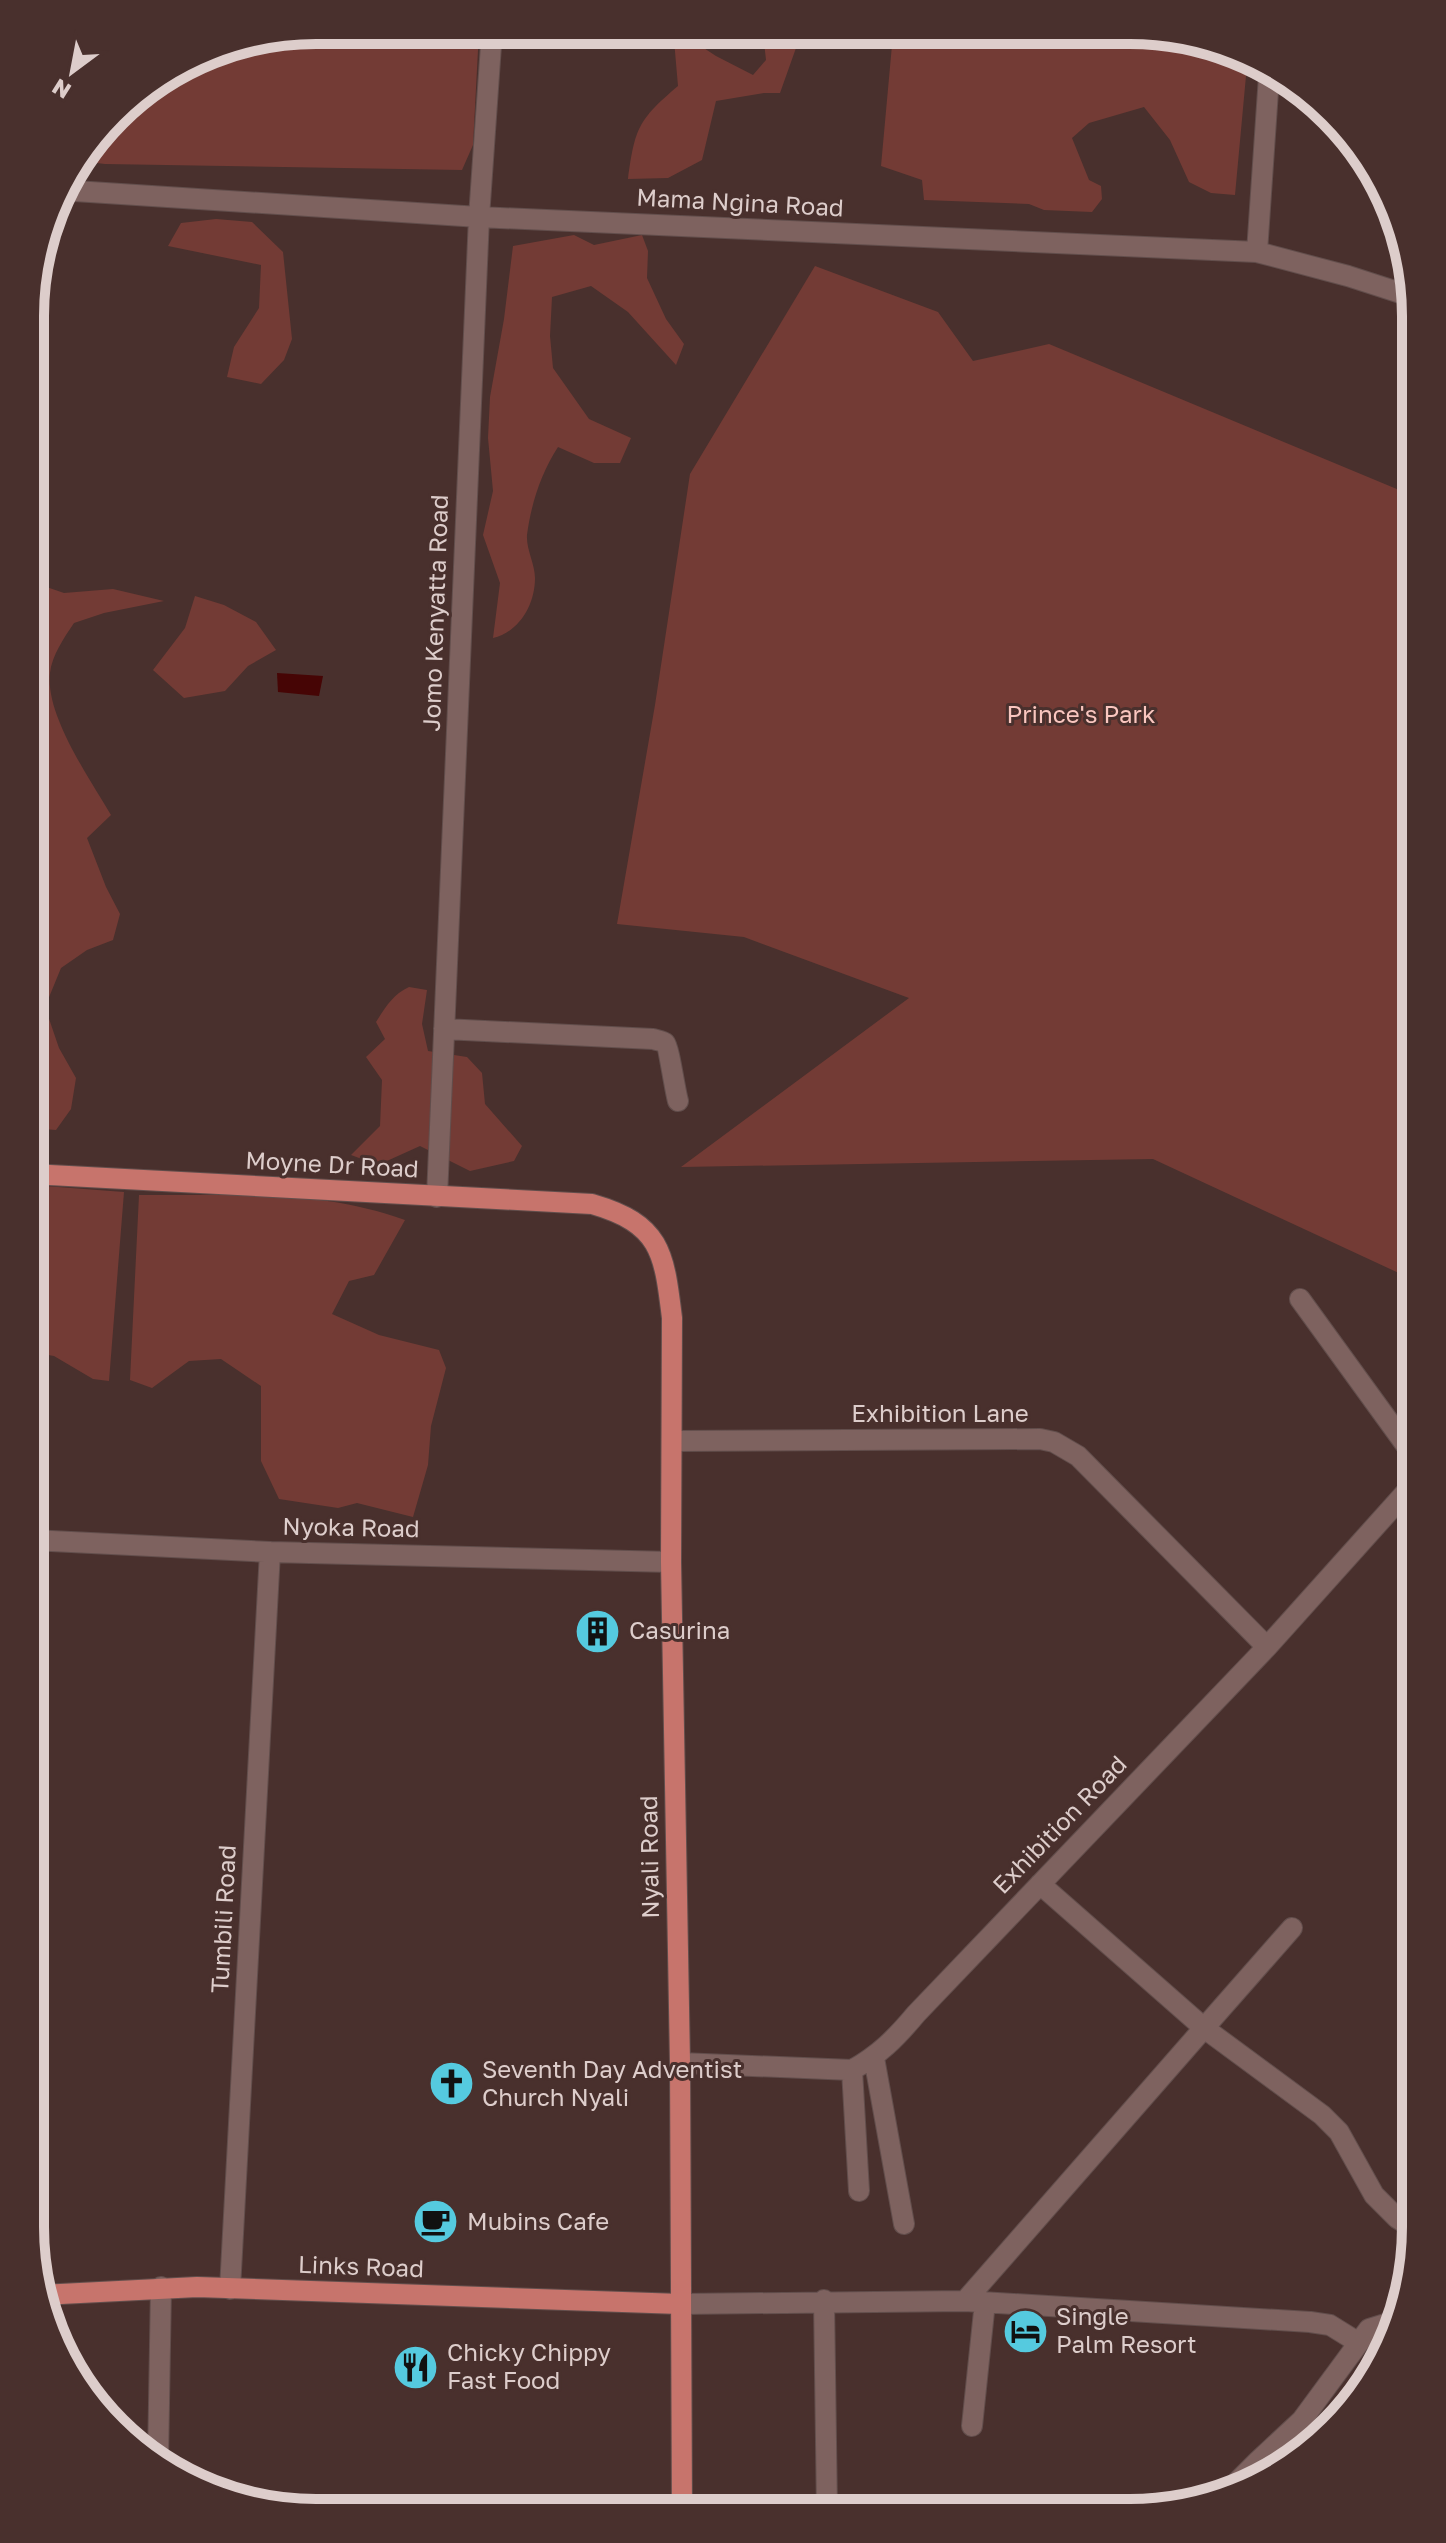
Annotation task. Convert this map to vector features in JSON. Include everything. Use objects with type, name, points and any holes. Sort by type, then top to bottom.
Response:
[{"type":"main road","name":"Moyne Dr Road","points":[[44,1175],[437,1197],[566,1201],[592,1204],[628,1216]]},
{"type":"main road","name":"Nyali Road","points":[[628,1216],[648,1232],[660,1255],[668,1282],[672,1318],[671,1562],[680,2063],[682,2499]]},
{"type":"main road","name":"Links Road","points":[[53,2294],[161,2287],[680,2304]]},
{"type":"street","name":"Jomo Kenyatta Road","points":[[437,1197],[479,217],[491,45]]},
{"type":"street","points":[[1257,252],[1269,83]]},
{"type":"street","name":"Mama Ngina Road","points":[[75,191],[479,217],[1257,252],[1400,293]]},
{"type":"street","points":[[444,1029],[664,1042],[669,1048],[671,1078],[678,1101]]},
{"type":"street","points":[[1300,1299],[1401,1439]]},
{"type":"street","name":"Exhibition Lane","points":[[673,1441],[1040,1439],[1054,1442],[1078,1456],[1267,1647]]},
{"type":"street","name":"Exhibition Road","points":[[852,2070],[874,2058],[1267,1647],[1401,1497]]},
{"type":"street","name":"Nyoka Road","points":[[44,1541],[270,1552],[671,1562]]},
{"type":"street","name":"Tumbili Road","points":[[230,2289],[270,1552]]},
{"type":"street","points":[[1040,1884],[1204,2028],[1322,2115],[1339,2132],[1374,2195],[1401,2220]]},
{"type":"street","points":[[972,2426],[975,2301],[1292,1928]]},
{"type":"street","points":[[874,2058],[904,2224]]},
{"type":"street","points":[[680,2063],[852,2070],[859,2191]]},
{"type":"street","points":[[158,2448],[161,2287]]},
{"type":"street","points":[[824,2300],[827,2499]]},
{"type":"street","points":[[680,2304],[824,2300],[975,2301],[1310,2322],[1330,2325],[1359,2343]]},
{"type":"street","points":[[1270,2460],[1369,2329],[1384,2324]]},
{"type":"green space","points":[[764,44],[794,44],[796,48],[780,93],[716,101],[702,160],[668,178],[628,179],[633,148],[641,126],[654,108],[678,86],[674,45],[698,45],[753,75],[766,60]]},
{"type":"green space","points":[[892,44],[1148,45],[1183,49],[1218,58],[1247,70],[1235,195],[1211,193],[1189,182],[1170,140],[1144,107],[1089,123],[1072,138],[1089,180],[1101,186],[1102,199],[1092,212],[1044,210],[1029,204],[924,200],[922,180],[881,166]]},
{"type":"green space","points":[[298,45],[478,45],[473,145],[462,170],[92,162],[111,137],[137,111],[195,72],[245,53]]},
{"type":"green space","points":[[216,219],[252,222],[283,252],[292,339],[284,360],[261,384],[227,377],[234,347],[259,308],[261,265],[168,246],[181,223]]},
{"type":"green space","points":[[574,235],[594,245],[642,235],[648,251],[647,278],[666,319],[684,344],[676,365],[628,312],[591,286],[552,297],[550,336],[553,368],[589,419],[631,438],[620,463],[594,463],[558,447],[542,478],[529,523],[527,540],[535,578],[529,607],[511,630],[493,638],[500,583],[483,535],[493,491],[488,438],[490,397],[513,246]]},
{"type":"green space","name":"Prince's Park","points":[[815,266],[938,312],[973,361],[1049,344],[1402,491],[1402,1274],[1153,1159],[681,1167],[909,998],[744,937],[617,924],[655,705],[690,474]]},
{"type":"green space","points":[[44,586],[64,593],[113,589],[164,601],[104,613],[74,623],[51,666],[50,690],[54,708],[81,765],[111,815],[87,838],[120,914],[113,940],[87,950],[61,968],[45,1007],[59,1048],[76,1078],[71,1109],[56,1130],[44,1129]]},
{"type":"green space","points":[[195,596],[224,605],[256,622],[276,650],[248,666],[225,691],[184,698],[153,670],[185,628]]},
{"type":"green space","points":[[409,987],[427,990],[422,1024],[428,1051],[467,1057],[482,1073],[485,1104],[522,1146],[514,1161],[470,1171],[420,1146],[378,1165],[351,1155],[380,1126],[382,1080],[366,1057],[385,1039],[376,1022],[394,997]]},
{"type":"green space","points":[[44,1186],[124,1192],[109,1381],[93,1379],[54,1356],[44,1354]]},
{"type":"green space","points":[[139,1195],[306,1198],[372,1210],[405,1220],[374,1275],[349,1281],[332,1314],[379,1335],[439,1350],[446,1368],[431,1426],[428,1465],[413,1517],[357,1503],[338,1508],[279,1499],[261,1461],[261,1386],[221,1359],[189,1361],[152,1388],[130,1380]]},
{"type":"shaded area","points":[[277,673],[323,676],[319,696],[278,692]]},
{"type":"place","name":"Casurina","points":[[598,1631]]},
{"type":"place","name":"Seventh Day Adventist Church Nyali","points":[[451,2084]]},
{"type":"place","name":"Mubins Cafe","points":[[436,2222]]},
{"type":"place","name":"Single Palm Resort","points":[[1025,2331]]},
{"type":"place","name":"Chicky Chippy Fast Food","points":[[416,2367]]}]
